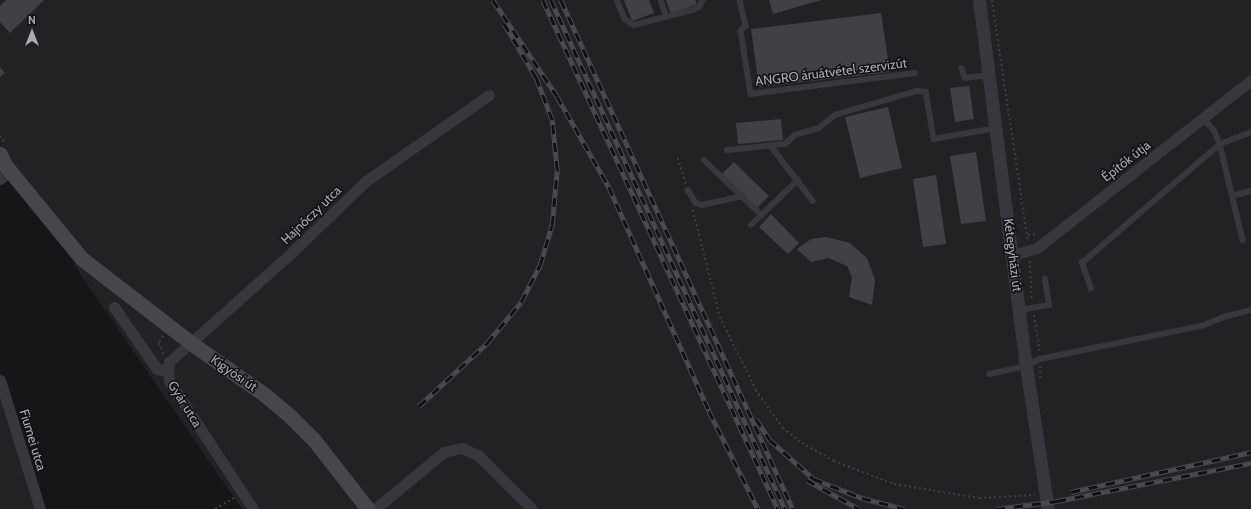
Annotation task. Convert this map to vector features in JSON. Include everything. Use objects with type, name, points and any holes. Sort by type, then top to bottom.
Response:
[{"type":"main road","name":"Kígyósi út","points":[[3,166],[81,258],[191,343],[265,395],[292,418],[314,440],[368,509]]},
{"type":"street","name":"Kétegyházi út","points":[[979,0],[990,75],[1026,366],[1048,509]]},
{"type":"street","name":"Építők útja","points":[[1013,255],[1037,248],[1251,80]]},
{"type":"street","name":"Hajnóczy utca","points":[[168,371],[169,362],[366,181],[489,95]]},
{"type":"street","name":"Gyár utca","points":[[114,307],[157,369],[168,371],[169,381],[244,493],[253,509]]},
{"type":"street","name":"Fiumei utca","points":[[0,380],[40,509]]},
{"type":"street","points":[[375,509],[444,452],[462,448],[478,455],[532,509]]},
{"type":"lane","points":[[617,0],[625,20],[629,24],[667,17],[699,7],[703,0]]},
{"type":"lane","points":[[661,0],[667,17]]},
{"type":"lane","name":"ANGRO áruátvétel szervizút","points":[[740,0],[746,26],[741,30],[751,94],[915,73]]},
{"type":"lane","points":[[962,68],[965,78],[990,75]]},
{"type":"lane","points":[[727,150],[785,144],[795,135],[819,128],[835,115],[917,92],[926,92],[934,139],[996,128]]},
{"type":"lane","points":[[1203,118],[1214,130],[1220,144],[1243,240]]},
{"type":"lane","points":[[1091,289],[1082,263],[1220,144],[1251,132]]},
{"type":"lane","points":[[771,146],[813,201]]},
{"type":"lane","points":[[704,160],[762,215]]},
{"type":"lane","points":[[751,225],[798,180]]},
{"type":"lane","points":[[688,190],[696,203],[702,205],[743,196]]},
{"type":"lane","points":[[1233,196],[1251,191]]},
{"type":"lane","points":[[1020,310],[1049,305],[1045,279]]},
{"type":"lane","points":[[989,374],[1026,366],[1040,359],[1201,326],[1227,316],[1251,310]]},
{"type":"path","points":[[678,158],[688,190],[720,317],[756,390],[783,428],[802,443],[834,461],[894,484],[978,498],[1045,495]]},
{"type":"path","points":[[158,330],[169,339]]},
{"type":"path","points":[[215,509],[244,493]]},
{"type":"shaded area","points":[[0,0],[1251,0],[1251,509],[242,509],[74,265],[81,258],[15,175],[0,185]]},
{"type":"shaded area","points":[[0,376],[42,509],[0,509]]},
{"type":"building","points":[[6,0],[44,0],[10,33],[0,22],[0,6]]},
{"type":"building","points":[[624,0],[649,0],[654,13],[632,21]]},
{"type":"building","points":[[666,0],[695,0],[697,4],[671,14]]},
{"type":"building","points":[[769,0],[821,0],[773,14]]},
{"type":"building","points":[[881,13],[890,72],[759,87],[751,29]]},
{"type":"building","points":[[0,67],[5,73],[0,77]]},
{"type":"building","points":[[969,86],[974,119],[955,122],[950,88]]},
{"type":"building","points":[[888,107],[902,168],[860,178],[845,117]]},
{"type":"building","points":[[781,119],[783,140],[738,144],[736,123]]},
{"type":"building","points":[[976,152],[986,221],[961,224],[950,156]]},
{"type":"building","points":[[734,162],[769,196],[757,208],[722,174]]},
{"type":"building","points":[[936,175],[946,244],[923,247],[913,179]]},
{"type":"building","points":[[771,214],[799,243],[788,254],[759,227]]},
{"type":"building","points":[[826,237],[850,243],[867,258],[875,280],[872,305],[849,297],[852,277],[847,266],[828,258],[811,262],[797,249],[811,239]]},
{"type":"railway","points":[[493,0],[557,96],[609,187],[709,411],[758,509]]},
{"type":"railway","points":[[543,0],[778,509]]},
{"type":"railway","points":[[551,0],[785,509]]},
{"type":"railway","points":[[561,0],[793,509]]},
{"type":"railway","points":[[419,406],[487,343],[521,302],[540,265],[552,225],[557,170],[552,120],[536,78],[504,24]]},
{"type":"railway","points":[[756,419],[770,440],[814,479],[862,498],[905,509]]},
{"type":"railway","points":[[1071,492],[1251,452]]},
{"type":"railway","points":[[996,509],[1057,501],[1251,463]]},
{"type":"railway","points":[[807,480],[859,509]]}]
